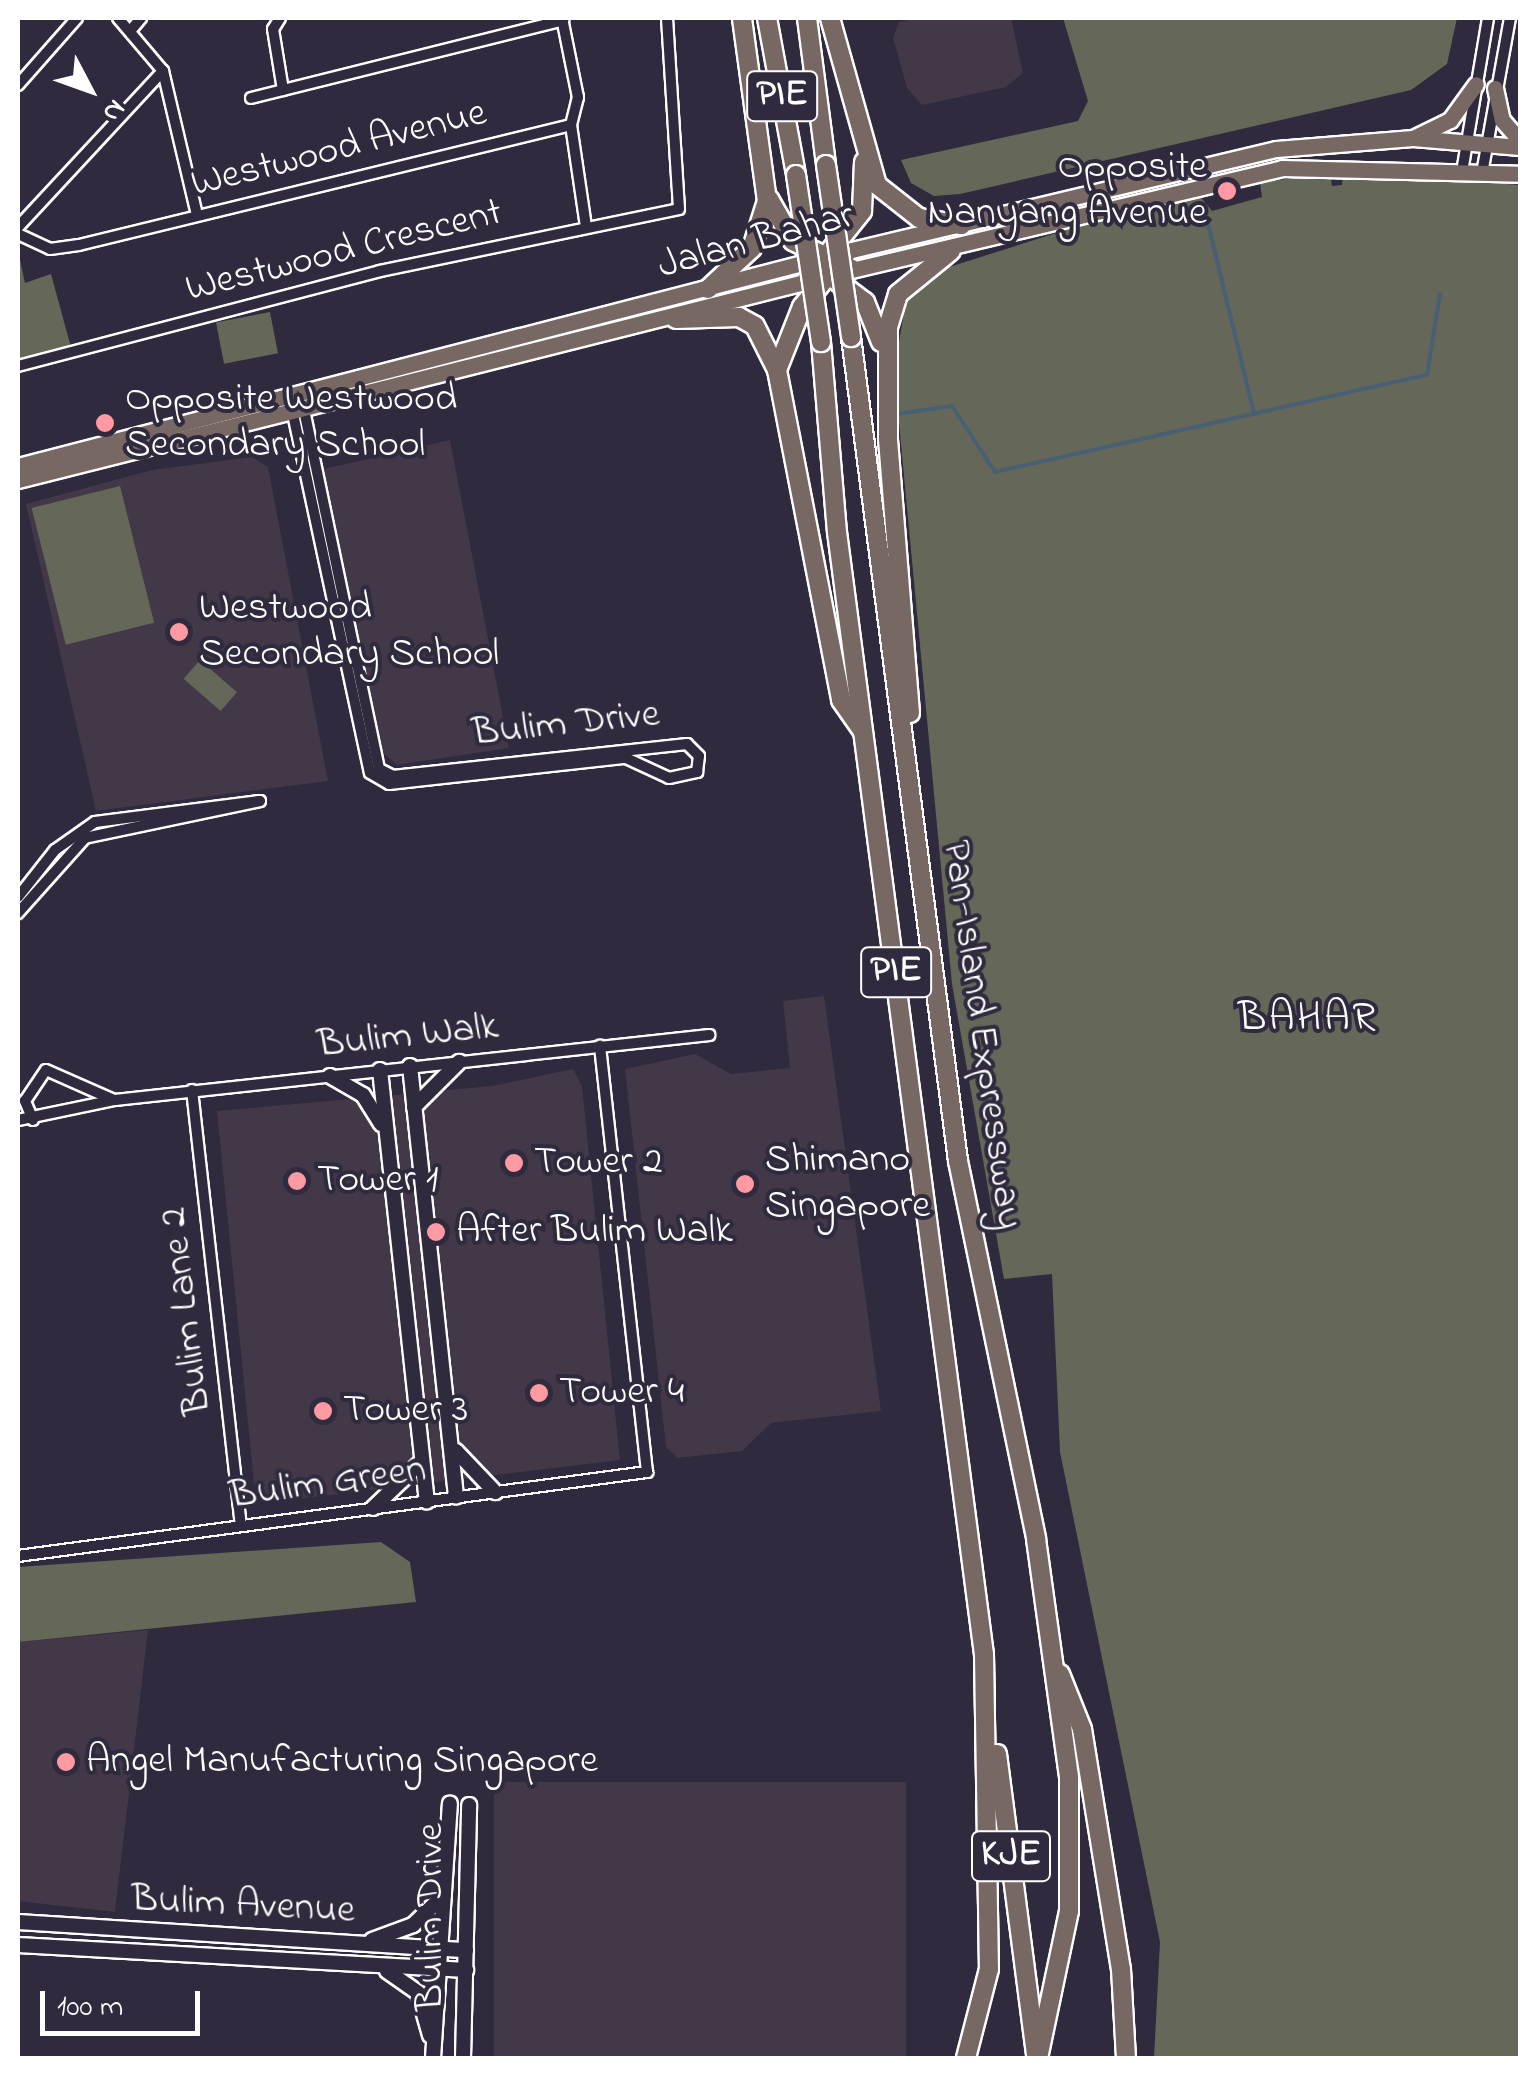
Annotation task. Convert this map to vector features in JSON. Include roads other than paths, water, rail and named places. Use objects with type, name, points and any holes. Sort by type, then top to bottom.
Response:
[{"type":"highway","points":[[742,18],[766,184],[782,231],[865,302],[886,362]]},
{"type":"highway","name":"Pan-Island Expressway","points":[[768,18],[821,342],[862,731],[984,1654],[988,1970],[966,2058]]},
{"type":"highway","name":"Pan-Island Expressway","points":[[806,18],[958,1161],[1057,1670],[1073,1839],[1054,2001],[1037,2058]]},
{"type":"highway","points":[[830,18],[864,142],[894,205],[961,224]]},
{"type":"highway","points":[[777,370],[794,322],[862,211],[864,142]]},
{"type":"highway","points":[[708,289],[754,244],[766,184]]},
{"type":"highway","points":[[907,769],[886,362],[898,294],[951,252]]},
{"type":"highway","points":[[676,319],[739,317],[755,326],[777,370],[841,700],[862,731]]},
{"type":"highway","name":"KJE","points":[[984,1654],[1037,2058]]},
{"type":"highway","name":"KJE","points":[[1057,1670],[1082,1729],[1122,1969],[1126,2058]]},
{"type":"main road","points":[[1412,138],[1450,120],[1476,84]]},
{"type":"main road","points":[[1495,88],[1502,120],[1520,144]]},
{"type":"main road","name":"Jalan Bahar","points":[[18,480],[462,375],[676,319],[961,224],[1175,167],[1412,138],[1520,144]]},
{"type":"main road","name":"Jalan Bahar","points":[[18,466],[708,289],[827,266],[951,252],[1282,168],[1463,166],[1520,174]]},
{"type":"main road","points":[[452,356],[447,371],[462,375]]},
{"type":"street","points":[[18,85],[77,18]]},
{"type":"street","points":[[118,18],[163,72],[197,215]]},
{"type":"street","points":[[131,30],[141,18]]},
{"type":"street","points":[[280,18],[273,29],[283,90]]},
{"type":"street","points":[[250,98],[562,18],[578,97],[571,125],[586,226]]},
{"type":"street","name":"Westwood Crescent","points":[[18,366],[586,226],[623,226],[682,204],[668,18]]},
{"type":"street","points":[[1463,166],[1488,18]]},
{"type":"street","points":[[1483,168],[1510,18]]},
{"type":"street","points":[[18,227],[163,72]]},
{"type":"street","name":"Westwood Avenue","points":[[18,234],[50,248],[571,125]]},
{"type":"street","name":"Bulim Drive","points":[[299,412],[379,769],[394,776],[687,744],[700,756],[697,772],[668,778],[626,758],[389,784],[370,773],[299,412]]},
{"type":"street","points":[[18,898],[54,850],[95,822],[260,801],[85,838],[18,913]]},
{"type":"street","name":"Bulim Walk","points":[[18,1120],[34,1121],[114,1100],[192,1090],[709,1035]]},
{"type":"street","name":"Bulim Green","points":[[18,1556],[647,1472],[600,1046]]},
{"type":"street","points":[[414,1108],[459,1062]]},
{"type":"street","points":[[410,1066],[456,1497]]},
{"type":"street","points":[[34,1121],[21,1103],[32,1082],[62,1070],[114,1100]]},
{"type":"street","points":[[380,1070],[427,1501]]},
{"type":"street","points":[[330,1076],[362,1096],[386,1134]]},
{"type":"street","name":"Bulim Lane 2","points":[[192,1090],[242,1525]]},
{"type":"street","points":[[450,1436],[462,1463],[495,1492]]},
{"type":"street","points":[[373,1508],[422,1460]]},
{"type":"street","name":"Bulim Drive","points":[[432,2058],[442,1968],[450,1804],[469,1805],[463,2058]]},
{"type":"street","points":[[356,1944],[412,1925],[444,1895]]},
{"type":"street","name":"Bulim Avenue","points":[[18,1922],[466,1950]]},
{"type":"street","name":"Bulim Avenue","points":[[18,1944],[466,1970]]},
{"type":"street","points":[[376,1967],[418,1993],[432,2058]]},
{"type":"waterway","points":[[1205,211],[1254,414]]},
{"type":"waterway","points":[[897,414],[952,406],[995,472],[1427,375],[1440,294]]},
{"type":"place","name":"Opposite Nanyang Avenue","points":[[1227,191]]},
{"type":"place","name":"Opposite Westwood Secondary School","points":[[105,423]]},
{"type":"place","name":"Westwood Secondary School","points":[[179,632]]},
{"type":"place","name":"Tower 2","points":[[514,1163]]},
{"type":"place","name":"Tower 1","points":[[297,1181]]},
{"type":"place","name":"Shimano Singapore","points":[[745,1184]]},
{"type":"place","name":"After Bulim Walk","points":[[436,1232]]},
{"type":"place","name":"Tower 4","points":[[539,1393]]},
{"type":"place","name":"Tower 3","points":[[323,1411]]},
{"type":"place","name":"Angel Manufacturing Singapore","points":[[66,1762]]},
{"type":"district","name":"BAHAR","points":[[1308,1019]]}]
